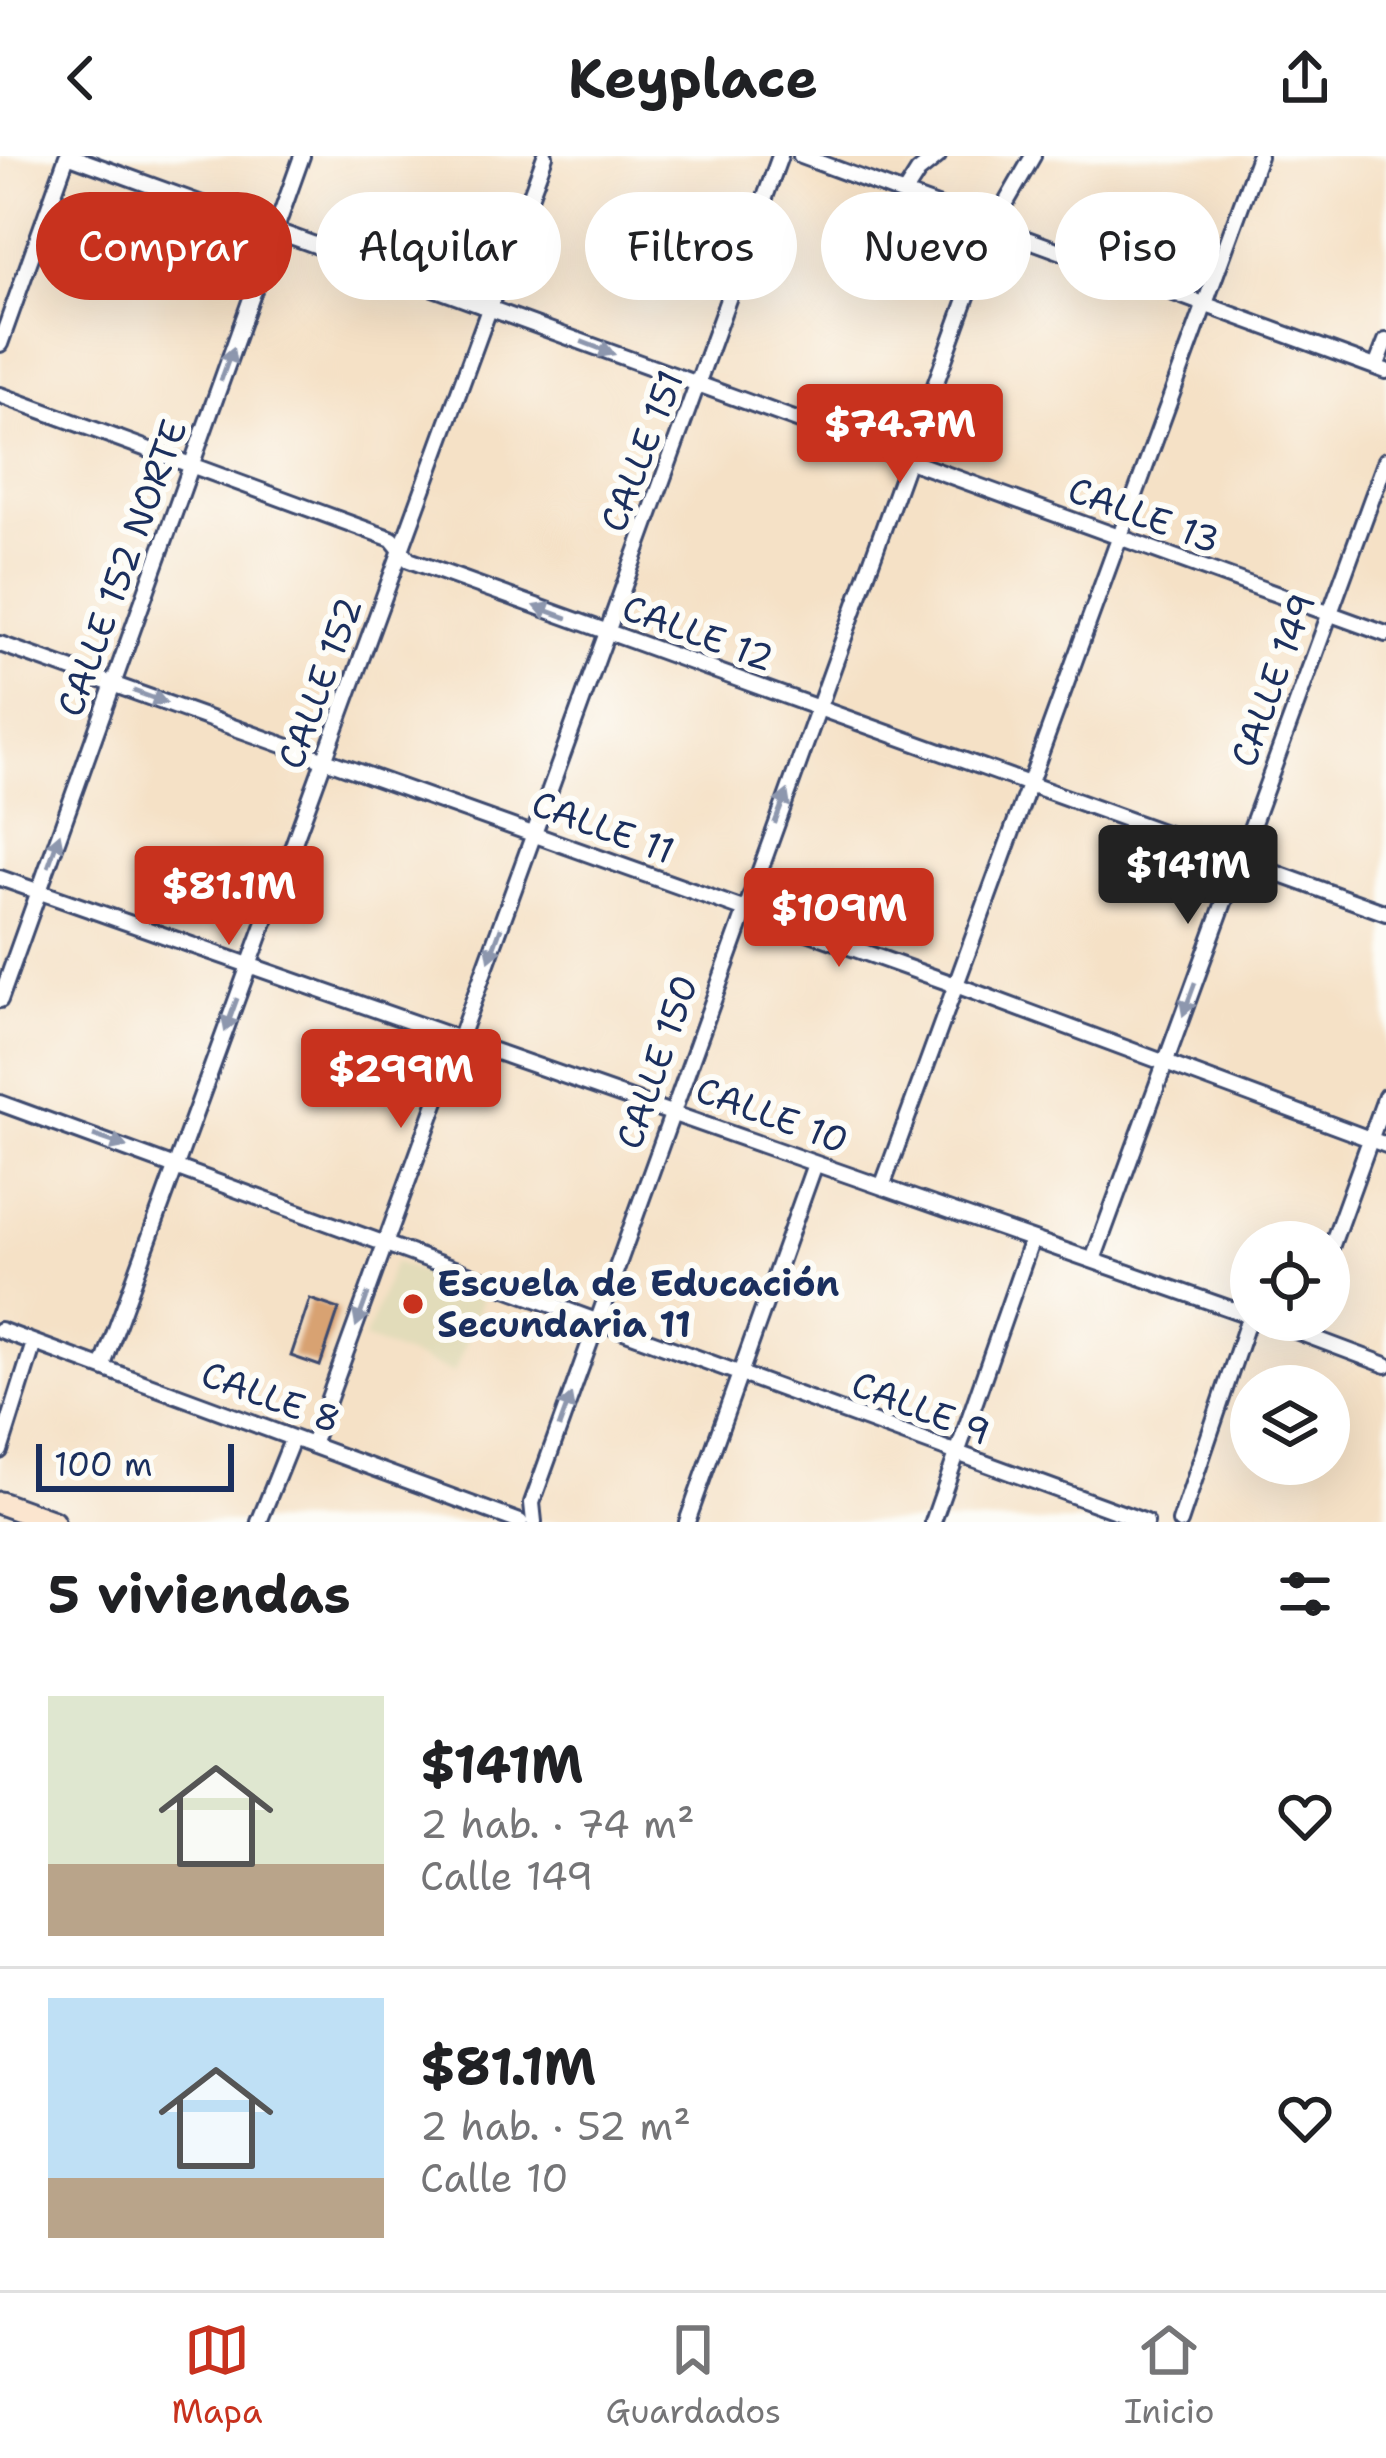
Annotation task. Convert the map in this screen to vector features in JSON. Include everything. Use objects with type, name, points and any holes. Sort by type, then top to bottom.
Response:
[{"type":"main road","points":[[0,1503],[53,1522]]},
{"type":"street","name":"CALLE 13","points":[[69,156],[170,192]]},
{"type":"street","points":[[0,344],[69,156]]},
{"type":"street","name":"CALLE 152 NORTE","points":[[290,192],[302,156]]},
{"type":"street","name":"CALLE 152","points":[[103,1365],[545,156]]},
{"type":"street","name":"CALLE 151","points":[[312,1444],[536,834],[604,631],[700,387],[780,156]]},
{"type":"street","points":[[801,156],[899,192]]},
{"type":"street","points":[[905,192],[918,172],[938,156]]},
{"type":"street","name":"CALLE 150","points":[[1013,192],[1034,156]]},
{"type":"street","points":[[882,1187],[1259,156]]},
{"type":"street","name":"CALLE 13","points":[[292,235],[1386,634]]},
{"type":"street","points":[[1031,241],[1381,369],[1386,340]]},
{"type":"street","name":"CALLE 152 NORTE","points":[[0,1000],[251,300]]},
{"type":"street","name":"CALLE 150","points":[[534,1522],[532,1503],[966,300]]},
{"type":"street","name":"CALLE 12","points":[[0,395],[392,539],[409,560],[1386,913]]},
{"type":"street","name":"CALLE 149","points":[[1093,1259],[1386,460]]},
{"type":"street","name":"CALLE 11","points":[[0,644],[953,984],[1386,1145]]},
{"type":"street","name":"CALLE 10","points":[[0,878],[462,1035],[1031,1242],[1230,1308]]},
{"type":"street","points":[[1340,1221],[1386,1096]]},
{"type":"street","name":"CALLE 9","points":[[0,1102],[1146,1522]]},
{"type":"street","points":[[687,1522],[815,1164]]},
{"type":"street","points":[[934,1522],[1031,1242]]},
{"type":"street","name":"CALLE 8","points":[[0,1330],[520,1522]]},
{"type":"street","points":[[1180,1522],[1242,1341]]},
{"type":"street","points":[[1336,1341],[1386,1365]]},
{"type":"street","points":[[0,1451],[34,1342]]},
{"type":"street","points":[[260,1522],[292,1440]]},
{"type":"shaded area","points":[[394,1262],[483,1296],[454,1373],[365,1339]]},
{"type":"building","points":[[310,1299],[339,1309],[320,1366],[291,1356]]},
{"type":"place","name":"Escuela de Educación Secundaria 11","points":[[413,1304]]}]
